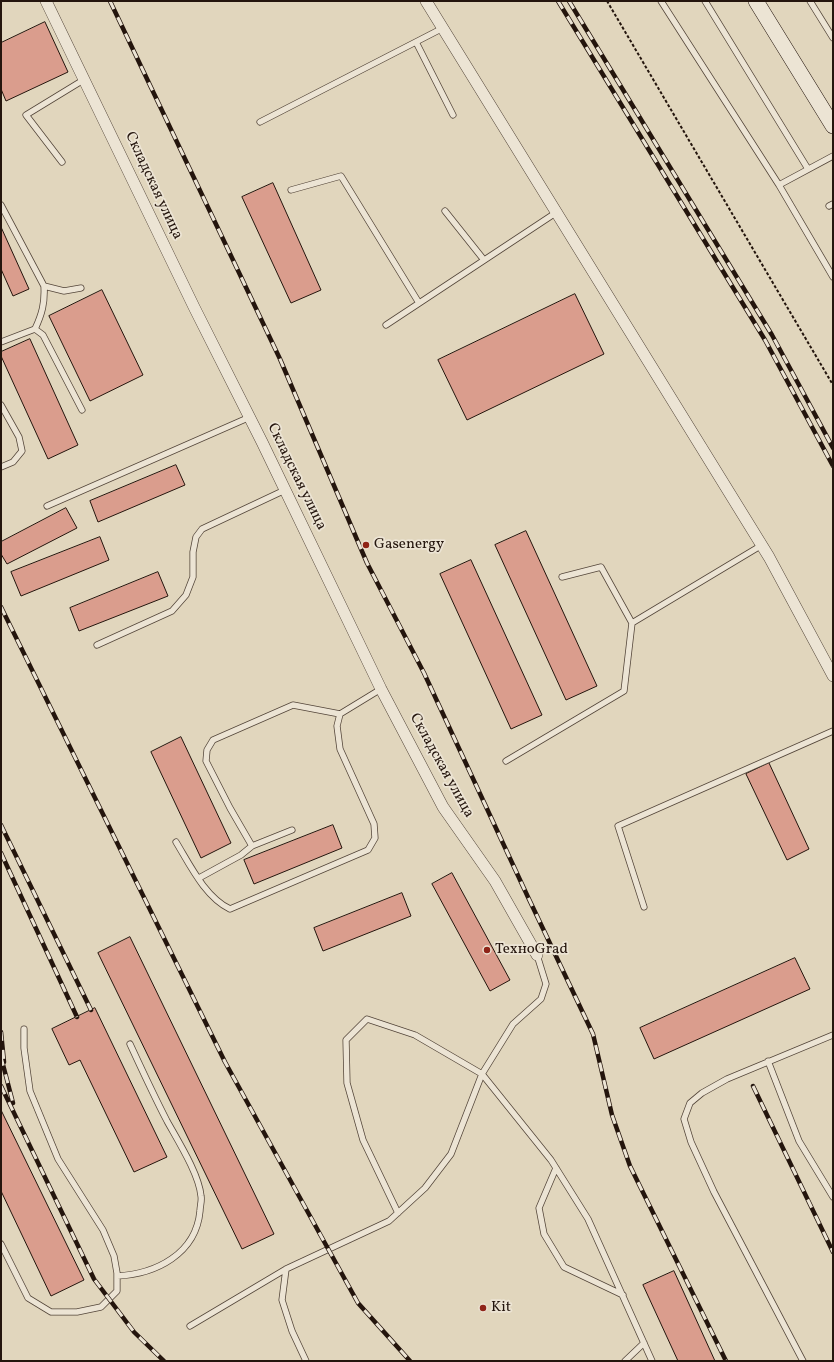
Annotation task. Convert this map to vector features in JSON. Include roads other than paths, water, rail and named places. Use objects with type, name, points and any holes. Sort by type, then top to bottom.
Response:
[{"type":"street","name":"Складская улица","points":[[46,1],[194,307],[250,417],[381,689],[443,806],[495,881],[537,956]]},
{"type":"street","points":[[426,1],[762,545],[833,676]]},
{"type":"street","points":[[756,1],[833,126]]},
{"type":"lane","points":[[661,1],[779,185],[833,277]]},
{"type":"lane","points":[[705,1],[808,169]]},
{"type":"lane","points":[[810,1],[833,38]]},
{"type":"lane","points":[[260,122],[443,28]]},
{"type":"lane","points":[[416,42],[453,115]]},
{"type":"lane","points":[[62,162],[26,115],[85,79]]},
{"type":"lane","points":[[779,185],[833,156]]},
{"type":"lane","points":[[291,190],[341,176],[419,303]]},
{"type":"lane","points":[[1,205],[44,286],[45,300],[42,314],[35,329],[1,342]]},
{"type":"lane","points":[[445,210],[484,260]]},
{"type":"lane","points":[[386,325],[557,211]]},
{"type":"lane","points":[[44,286],[64,291],[81,288]]},
{"type":"lane","points":[[35,329],[43,335],[82,410]]},
{"type":"lane","points":[[1,405],[18,437],[22,451],[13,462],[1,467]]},
{"type":"lane","points":[[47,506],[250,417]]},
{"type":"lane","points":[[97,645],[172,611],[186,595],[193,577],[194,544],[196,537],[202,529],[285,490]]},
{"type":"lane","points":[[632,623],[762,545]]},
{"type":"lane","points":[[506,761],[624,691],[632,623],[601,567],[562,577]]},
{"type":"lane","points":[[252,846],[230,808],[206,761],[207,750],[213,740],[293,705],[340,714],[381,689]]},
{"type":"lane","points":[[176,842],[199,878],[221,904],[230,909],[368,850],[375,838],[374,824],[340,749],[337,726],[340,714]]},
{"type":"lane","points":[[644,907],[618,826],[833,731]]},
{"type":"lane","points":[[199,878],[241,855],[252,846],[292,830]]},
{"type":"lane","points":[[190,1326],[286,1269],[389,1221],[425,1188],[451,1154],[482,1074],[513,1024],[541,999],[546,984],[537,956]]},
{"type":"lane","points":[[398,1212],[363,1140],[347,1083],[346,1040],[367,1019],[415,1035],[482,1074],[556,1168],[588,1219],[652,1361]]},
{"type":"lane","points":[[1,1244],[28,1298],[51,1312],[77,1312],[101,1307],[117,1291],[117,1276],[114,1256],[103,1230],[58,1159],[30,1091],[24,1048],[24,1029]]},
{"type":"lane","points":[[803,1361],[714,1192],[691,1142],[684,1119],[690,1103],[702,1093],[727,1079],[833,1035]]},
{"type":"lane","points":[[117,1276],[131,1275],[157,1267],[181,1253],[198,1226],[202,1196],[193,1171],[130,1044]]},
{"type":"lane","points":[[768,1061],[799,1141],[833,1197]]},
{"type":"lane","points":[[556,1168],[539,1208],[544,1234],[564,1267],[623,1295]]},
{"type":"lane","points":[[286,1269],[282,1300],[292,1332],[306,1361]]},
{"type":"lane","points":[[625,1361],[644,1342]]},
{"type":"railway","points":[[110,1],[280,359],[367,563],[424,673],[593,1034],[612,1115],[630,1166],[726,1361]]},
{"type":"railway","points":[[558,1],[765,340],[833,466]]},
{"type":"railway","points":[[569,1],[772,335],[833,448]]},
{"type":"railway","points":[[1,607],[225,1062],[358,1303],[410,1361]]},
{"type":"railway","points":[[1,825],[91,1010]]},
{"type":"railway","points":[[1,853],[77,1017]]},
{"type":"railway","points":[[1,1032],[4,1062]]},
{"type":"railway","points":[[1,1057],[13,1103]]},
{"type":"railway","points":[[1,1086],[94,1279],[134,1332],[164,1361]]},
{"type":"railway","points":[[753,1086],[833,1252]]},
{"type":"place","name":"Gasenergy","points":[[366,545]]},
{"type":"place","name":"ТехноGrad","points":[[487,950]]},
{"type":"place","name":"Kit","points":[[483,1308]]}]
